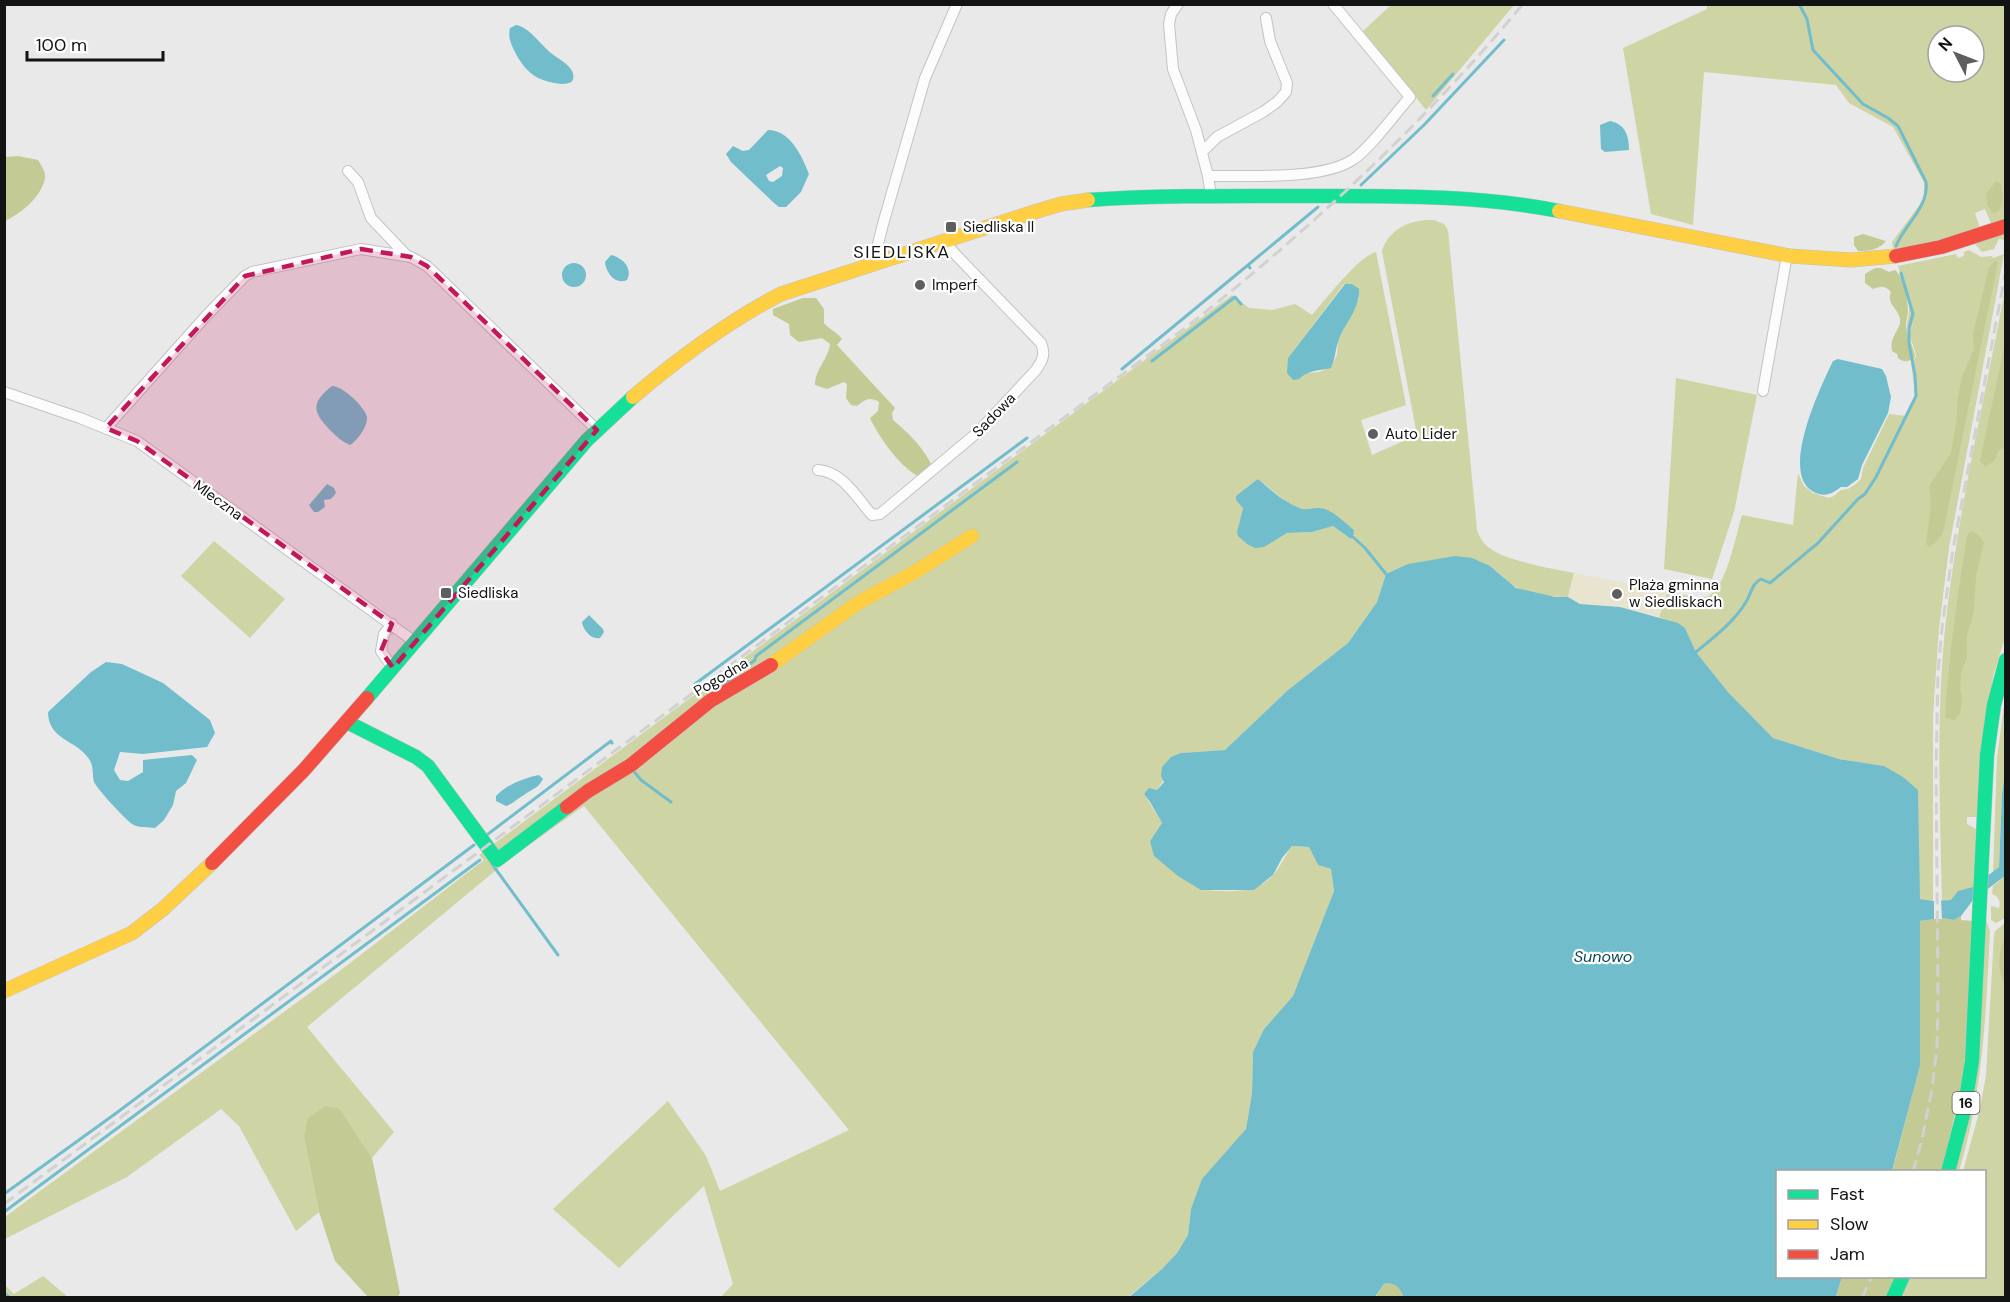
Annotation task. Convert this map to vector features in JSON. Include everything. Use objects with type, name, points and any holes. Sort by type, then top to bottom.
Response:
[{"type":"main road","points":[[4,991],[116,941],[145,924],[196,879],[304,770],[347,722],[597,430],[692,351],[761,304],[799,288],[1031,213],[1074,202],[1128,197],[1370,196],[1485,199],[1520,203],[1787,255],[1828,260],[1898,256],[1958,243],[2006,226]]},
{"type":"main road","name":"Pogodna","points":[[347,722],[416,757],[428,766],[497,860],[588,791],[631,765],[710,701],[777,662],[858,603],[915,572],[972,536]]},
{"type":"main road","name":"16","points":[[1949,1170],[1964,1111],[1972,1061],[1989,730],[2006,660]]},
{"type":"main road","points":[[1893,1298],[1902,1278]]},
{"type":"street","points":[[881,262],[878,244],[926,78],[957,4]]},
{"type":"street","points":[[1178,4],[1171,14],[1169,24],[1173,69],[1196,130],[1208,176],[1210,196]]},
{"type":"street","points":[[1208,176],[1327,172],[1339,168],[1355,158],[1410,97],[1334,4]]},
{"type":"street","points":[[1202,152],[1217,137],[1263,112],[1286,92],[1287,83],[1270,40],[1266,18]]},
{"type":"street","points":[[348,171],[358,182],[371,218],[408,256]]},
{"type":"street","name":"Sadowa","points":[[818,470],[827,470],[839,477],[872,515],[880,514],[978,432],[1029,378],[1043,359],[1044,350],[1041,343],[956,255],[949,247],[949,240]]},
{"type":"street","points":[[106,428],[245,276],[252,272],[361,249],[408,256],[427,266],[597,430]]},
{"type":"street","points":[[1763,391],[1787,255]]},
{"type":"street","name":"Mleczna","points":[[4,392],[137,441],[415,642]]},
{"type":"street","points":[[392,624],[384,634],[381,651],[393,668]]},
{"type":"highlighted area","points":[[361,249],[411,257],[427,266],[597,430],[393,668],[381,651],[392,624],[137,441],[106,428],[245,276]]},
{"type":"green space","points":[[1391,5],[1514,5],[1426,110],[1363,31]]},
{"type":"green space","points":[[1707,5],[2005,5],[2005,221],[1995,226],[1991,223],[1985,209],[1975,213],[1980,228],[1976,233],[1894,251],[1892,242],[1924,199],[1924,182],[1893,127],[1849,103],[1836,85],[1704,72],[1693,225],[1651,214],[1623,48],[1707,9]]},
{"type":"green space","points":[[18,156],[38,160],[45,178],[30,204],[5,221],[5,157]]},
{"type":"green space","points":[[1996,181],[2001,184],[2003,199],[1999,211],[1993,213],[1987,204],[1986,194]]},
{"type":"green space","points":[[1426,220],[1444,224],[1448,230],[1477,530],[1484,543],[1498,553],[1531,564],[1574,573],[1568,597],[1547,596],[1525,591],[1514,586],[1492,568],[1462,559],[1436,559],[1386,574],[1377,602],[1348,643],[1288,690],[1225,750],[1181,753],[1157,790],[1144,794],[1162,823],[1150,841],[1201,890],[1240,891],[1259,886],[1279,868],[1292,846],[1309,847],[1318,865],[1331,869],[1334,891],[1293,996],[1264,1029],[1253,1052],[1252,1093],[1246,1129],[1191,1209],[1188,1235],[1177,1253],[1162,1269],[1128,1297],[721,1297],[733,1284],[704,1186],[619,1268],[553,1209],[668,1101],[706,1156],[720,1191],[849,1130],[584,806],[513,856],[307,1027],[394,1132],[372,1158],[340,1109],[304,1137],[319,1212],[296,1231],[239,1126],[221,1109],[127,1177],[5,1239],[5,1217],[337,973],[484,860],[479,855],[1232,295],[1249,308],[1272,310],[1295,304],[1312,315],[1361,261],[1376,252],[1406,405],[1361,420],[1372,455],[1417,435],[1382,251],[1385,243],[1396,231],[1410,223]],"holes":[[[1344,284],[1352,284],[1359,299],[1338,341],[1337,355],[1331,367],[1319,372],[1308,373],[1288,358]],[[1258,479],[1288,503],[1353,529],[1353,537],[1351,539],[1333,526],[1312,532],[1287,533],[1264,546],[1237,532],[1242,505]]]},
{"type":"green space","points":[[2005,231],[2005,240],[1999,239],[1994,249],[1982,252],[1975,244]]},
{"type":"green space","points":[[1863,234],[1886,241],[1873,249],[1858,251],[1854,245],[1854,237]]},
{"type":"green space","points":[[1969,250],[1981,257],[1992,256],[1993,258],[2004,254],[1949,548],[1939,628],[1933,716],[1933,901],[1919,899],[1918,790],[1884,766],[1839,759],[1773,738],[1728,692],[1696,652],[1685,628],[1659,617],[1668,591],[1705,597],[1719,585],[1742,515],[1793,525],[1798,473],[1804,486],[1813,493],[1829,498],[1841,490],[1848,489],[1861,479],[1863,468],[1889,414],[1906,416],[1915,395],[1911,362],[1916,357],[1907,325],[1908,300],[1898,266],[1956,254],[1958,258],[1964,256],[1964,252]]},
{"type":"green space","points":[[1995,261],[1998,262],[1943,533],[1930,547],[1926,544],[1931,504],[1929,486],[1951,453],[1962,377],[1974,349],[1973,334],[1989,267]]},
{"type":"green space","points":[[1875,268],[1889,272],[1895,270],[1903,283],[1908,306],[1906,329],[1915,357],[1909,361],[1900,360],[1892,351],[1892,341],[1900,319],[1890,300],[1891,292],[1883,287],[1873,289],[1865,283],[1865,274]]},
{"type":"green space","points":[[2005,290],[2005,638],[1993,676],[1977,817],[1967,817],[1967,824],[1976,829],[1973,887],[1951,900],[1942,901],[1940,731],[1945,629],[1956,544]]},
{"type":"green space","points":[[803,298],[816,298],[824,309],[824,323],[842,339],[837,345],[895,408],[892,413],[893,420],[918,444],[932,466],[935,474],[930,479],[918,476],[909,470],[878,433],[870,418],[878,411],[879,402],[870,399],[857,406],[851,405],[846,398],[847,384],[844,382],[827,389],[815,385],[830,344],[822,338],[799,342],[790,335],[789,324],[773,315],[773,309]]},
{"type":"green space","points":[[2005,343],[2005,448],[2000,450],[1996,459],[1986,467],[1980,461]]},
{"type":"green space","points":[[1676,378],[1757,395],[1734,512],[1712,579],[1664,569]]},
{"type":"green space","points":[[1973,532],[1979,535],[1984,542],[1976,576],[1974,611],[1967,636],[1967,658],[1961,673],[1960,713],[1955,720],[1945,717],[1949,672],[1967,537]]},
{"type":"green space","points":[[214,541],[285,599],[250,638],[181,576]]},
{"type":"green space","points":[[2005,698],[2006,775],[2002,794],[1999,867],[1993,872],[1997,758]]},
{"type":"green space","points":[[2005,876],[2005,918],[1996,923],[1991,920],[1991,906],[1999,908],[2000,903],[1998,898],[1992,894],[1993,886]]},
{"type":"green space","points":[[1961,916],[1961,920],[1973,921],[1964,1073],[1942,1170],[1893,1170],[1920,1066],[1920,921],[1942,918],[1954,920]]},
{"type":"green space","points":[[1986,920],[1990,931],[1982,1052],[1967,1142],[1959,1170],[1954,1170]]},
{"type":"green space","points":[[2005,923],[2005,1297],[1899,1298],[1909,1278],[1986,1278],[1986,1170],[1963,1170],[1980,1109],[1986,1075],[1995,931]]},
{"type":"green space","points":[[2005,937],[2005,983],[2000,972],[1999,960]]},
{"type":"green space","points":[[325,1106],[340,1109],[372,1158],[400,1293],[398,1297],[368,1297],[335,1261],[319,1212],[304,1137],[308,1118]]},
{"type":"green space","points":[[43,1276],[68,1297],[5,1297],[5,1285],[14,1294]]},
{"type":"green space","points":[[1842,1278],[1896,1278],[1886,1297],[1836,1298]]},
{"type":"green space","points":[[1392,1283],[1400,1288],[1404,1297],[1375,1298],[1384,1284]]},
{"type":"sand","name":"Plaża gminna w Siedliskach","points":[[1574,573],[1667,591],[1659,617],[1620,607],[1580,604],[1568,597]]},
{"type":"water","points":[[516,25],[530,32],[568,66],[572,71],[572,82],[561,84],[548,82],[534,76],[527,69],[518,58],[510,39],[510,28]]},
{"type":"water","points":[[1610,121],[1615,122],[1625,131],[1629,150],[1605,152],[1601,149],[1600,125]]},
{"type":"water","points":[[768,130],[783,134],[799,152],[809,174],[801,192],[786,207],[779,207],[774,203],[731,162],[726,154],[733,146],[743,151],[749,150]],"holes":[[[780,166],[783,168],[782,176],[773,182],[769,181],[766,175]]]},
{"type":"water","points":[[611,255],[626,264],[629,271],[627,280],[619,281],[609,274],[605,262]]},
{"type":"water","points":[[574,263],[579,264],[585,270],[585,280],[579,286],[574,287],[569,286],[563,280],[562,275],[563,270],[569,264]]},
{"type":"water","points":[[1345,284],[1352,284],[1359,289],[1359,296],[1355,309],[1339,339],[1331,368],[1312,372],[1293,380],[1287,373],[1288,358]]},
{"type":"water","points":[[1838,359],[1882,369],[1891,397],[1888,413],[1862,465],[1858,479],[1847,487],[1841,487],[1828,494],[1820,494],[1812,491],[1803,481],[1800,466],[1801,448],[1820,389],[1833,361]]},
{"type":"water","points":[[332,386],[342,389],[353,398],[367,417],[366,425],[350,445],[330,430],[317,412],[317,402]]},
{"type":"water","points":[[1258,479],[1294,505],[1305,509],[1323,508],[1332,513],[1354,530],[1353,537],[1351,539],[1333,526],[1312,532],[1287,533],[1264,547],[1255,548],[1247,544],[1237,532],[1243,508],[1236,500],[1236,496]]},
{"type":"water","points":[[327,484],[334,488],[336,493],[331,499],[324,500],[325,507],[314,512],[309,505]]},
{"type":"water","name":"Sunowo","points":[[1455,556],[1472,558],[1490,566],[1516,588],[1555,597],[1568,597],[1580,604],[1620,607],[1678,623],[1685,628],[1696,652],[1728,692],[1773,738],[1839,759],[1884,766],[1903,777],[1918,790],[1920,899],[1951,900],[1958,891],[1973,887],[1999,867],[2005,775],[2005,876],[1973,900],[1961,916],[1954,920],[1942,918],[1920,921],[1920,1066],[1892,1170],[1776,1170],[1776,1278],[1842,1278],[1836,1297],[1404,1298],[1397,1286],[1384,1284],[1375,1297],[1128,1298],[1177,1253],[1188,1235],[1191,1209],[1202,1179],[1246,1129],[1252,1093],[1253,1052],[1264,1029],[1293,996],[1334,891],[1331,869],[1318,865],[1309,847],[1292,846],[1273,875],[1254,890],[1201,890],[1178,876],[1154,856],[1150,841],[1162,823],[1144,794],[1149,788],[1157,790],[1164,782],[1161,776],[1162,767],[1171,757],[1181,753],[1225,750],[1288,690],[1348,643],[1377,602],[1386,574],[1408,564]]},
{"type":"water","points":[[589,615],[603,629],[604,632],[600,638],[591,636],[584,628],[582,622]]},
{"type":"water","points":[[106,662],[122,664],[163,683],[210,720],[215,733],[207,747],[143,754],[120,752],[114,770],[120,780],[128,781],[143,772],[143,760],[192,755],[197,760],[186,783],[176,791],[173,805],[164,820],[155,828],[132,824],[105,797],[94,782],[89,759],[58,734],[49,721],[48,712],[91,672]]},
{"type":"water","points":[[539,775],[543,779],[539,785],[511,804],[506,806],[496,801],[496,796],[510,785]]},
{"type":"pier","points":[[1934,900],[1941,900],[1942,919],[1934,919]]},
{"type":"waterway","points":[[1799,4],[1807,19],[1813,50],[1863,104],[1898,126],[1926,182],[1924,199],[1896,246]]},
{"type":"waterway","points":[[1361,185],[1424,125],[1504,40]]},
{"type":"waterway","points":[[1433,96],[1453,74]]},
{"type":"waterway","points":[[1250,268],[1248,265],[1318,207]]},
{"type":"waterway","points":[[1122,369],[1248,265]]},
{"type":"waterway","points":[[1696,652],[1736,616],[1758,581],[1761,579],[1770,583],[1818,543],[1865,494],[1876,477],[1916,396],[1915,375],[1909,344],[1909,328],[1913,314],[1901,273]]},
{"type":"waterway","points":[[1152,361],[1235,297],[1241,304]]},
{"type":"waterway","points":[[695,684],[1027,438]]},
{"type":"waterway","points":[[723,685],[755,660],[756,656],[1017,462]]},
{"type":"waterway","points":[[1353,537],[1386,574]]},
{"type":"waterway","points":[[488,834],[611,741],[612,743]]},
{"type":"waterway","points":[[632,769],[641,780],[671,802]]},
{"type":"waterway","points":[[4,1194],[115,1114],[474,845]]},
{"type":"waterway","points":[[4,1212],[480,860]]},
{"type":"waterway","points":[[492,864],[558,955]]},
{"type":"waterway","points":[[4,1293],[10,1298]]},
{"type":"railway","points":[[4,1204],[1193,322],[1281,249],[1366,172],[1447,90],[1523,4]]},
{"type":"railway","points":[[1914,1170],[1932,1089],[1937,1047],[1936,770],[1938,673],[1942,628],[1953,549],[2006,270]]},
{"type":"railway","points":[[1862,1298],[1871,1278]]},
{"type":"traffic: fast","points":[[1088,200],[1200,196],[1406,197],[1467,199],[1559,211]]},
{"type":"traffic: fast","points":[[367,698],[587,440],[633,397]]},
{"type":"traffic: fast","points":[[1949,1170],[1964,1111],[1972,1061],[1987,755],[1994,705],[2006,660]]},
{"type":"traffic: fast","points":[[347,722],[416,757],[428,766],[497,860],[567,807]]},
{"type":"traffic: fast","points":[[1893,1298],[1902,1278]]},
{"type":"traffic: slow","points":[[633,397],[704,341],[781,294],[1031,213],[1061,204],[1088,200]]},
{"type":"traffic: slow","points":[[1559,211],[1790,256],[1851,260],[1896,256]]},
{"type":"traffic: slow","points":[[771,665],[858,603],[915,572],[972,536]]},
{"type":"traffic: slow","points":[[4,991],[132,933],[163,909],[212,863]]},
{"type":"traffic: jam","points":[[1896,256],[1941,247],[2006,226]]},
{"type":"traffic: jam","points":[[567,807],[588,791],[631,765],[710,701],[771,665]]},
{"type":"traffic: jam","points":[[212,863],[304,770],[367,698]]},
{"type":"place","name":"Siedliska II","points":[[951,227]]},
{"type":"place","name":"Imperf","points":[[920,285]]},
{"type":"place","name":"Auto Lider","points":[[1373,434]]},
{"type":"place","name":"Siedliska","points":[[446,593]]},
{"type":"place","name":"Plaża gminna w Siedliskach","points":[[1617,594]]},
{"type":"district","name":"SIEDLISKA","points":[[902,252]]}]
